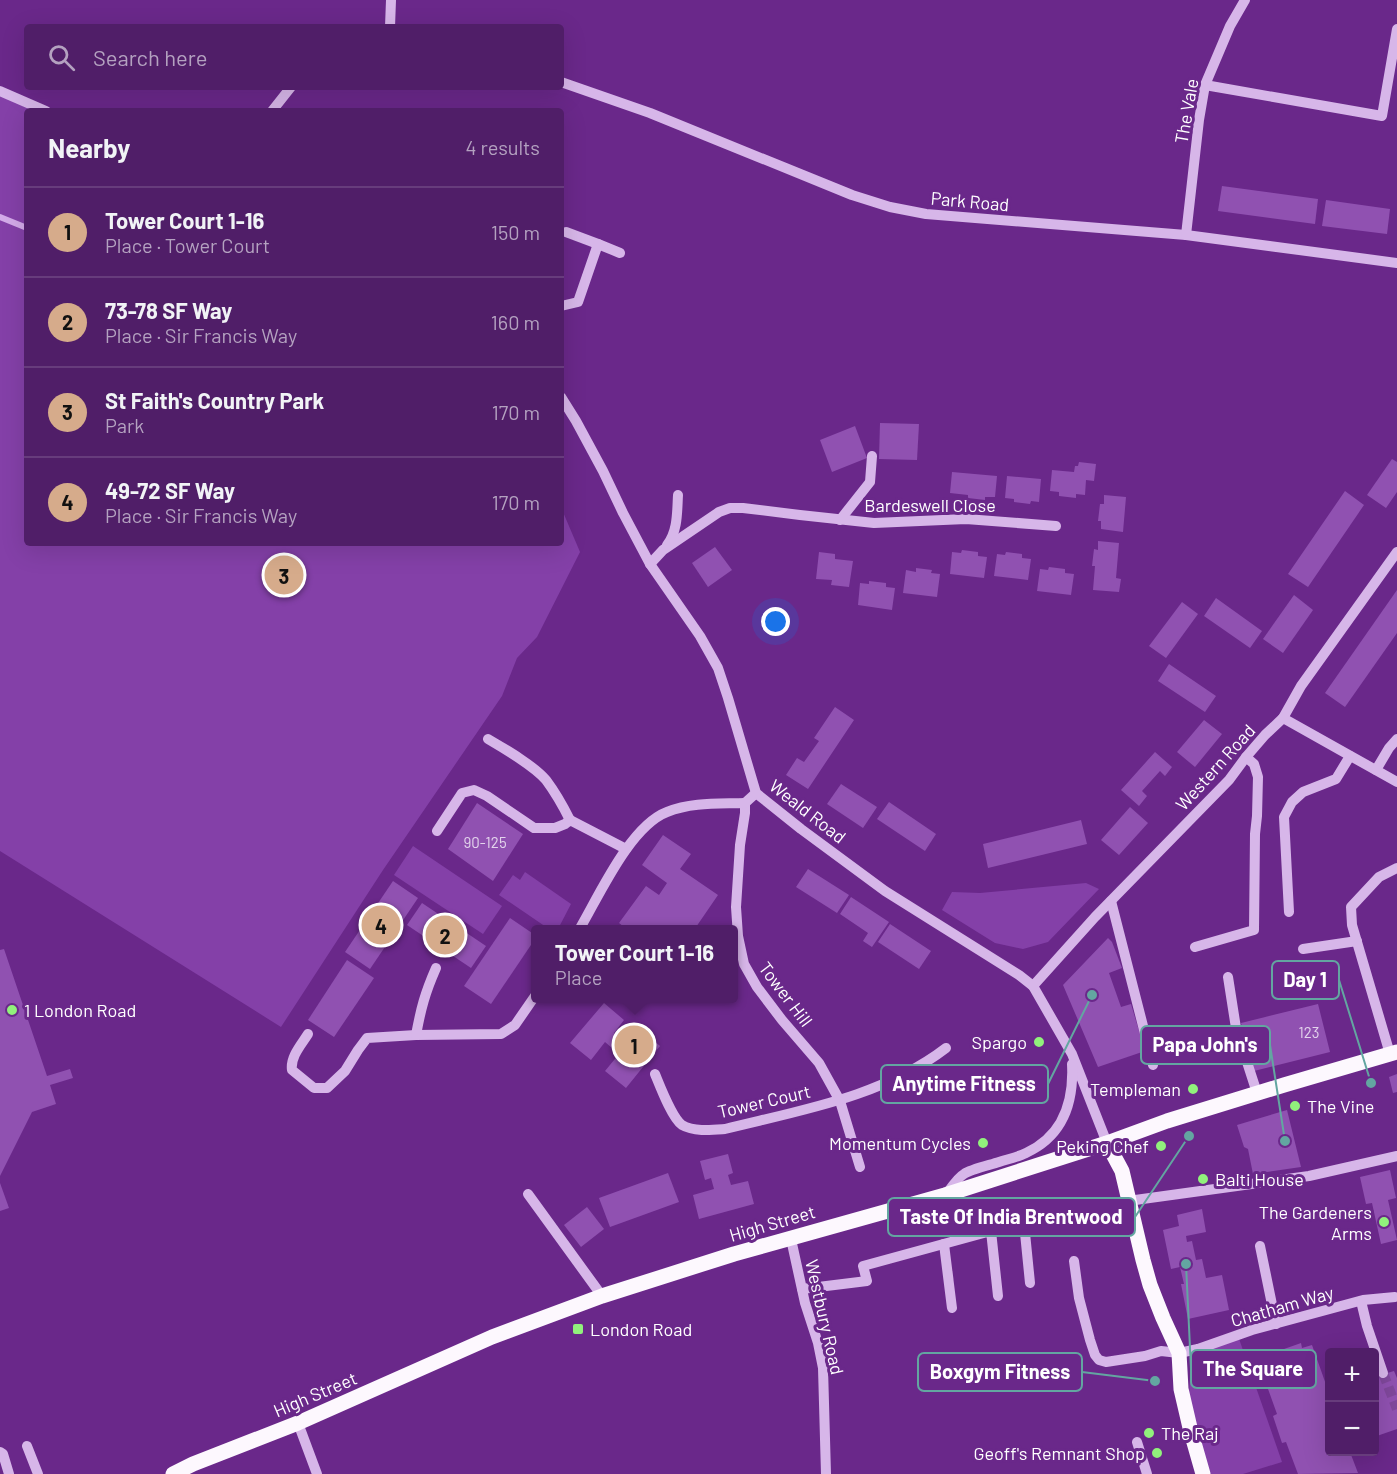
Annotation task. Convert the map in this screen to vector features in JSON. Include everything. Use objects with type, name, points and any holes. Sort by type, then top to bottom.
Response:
[{"type":"main road","name":"High Street","points":[[173,1474],[298,1423],[492,1337],[602,1296],[683,1269],[945,1195],[1107,1143],[1167,1121],[1393,1053]]},
{"type":"main road","points":[[1107,1143],[1122,1171],[1150,1286],[1179,1353],[1181,1389],[1203,1474]]},
{"type":"street","points":[[390,24],[391,0]]},
{"type":"street","name":"The Vale","points":[[1186,235],[1205,85],[1230,26],[1245,0]]},
{"type":"street","points":[[1205,85],[1382,116],[1397,29]]},
{"type":"street","name":"Park Road","points":[[564,83],[650,113],[852,195],[890,207],[926,214],[1186,235],[1397,263]]},
{"type":"street","points":[[274,108],[289,90]]},
{"type":"street","points":[[0,91],[39,108]]},
{"type":"street","points":[[566,232],[620,253]]},
{"type":"street","points":[[564,305],[578,302],[598,244]]},
{"type":"street","name":"Weald Road","points":[[564,402],[603,471],[650,564],[700,636],[718,668],[756,792],[801,829],[885,891],[1033,986],[1071,1054],[1107,1143]]},
{"type":"street","name":"Bardeswell Close","points":[[840,520],[870,482],[872,456]]},
{"type":"street","points":[[663,550],[675,530],[678,495]]},
{"type":"street","name":"Bardeswell Close","points":[[650,564],[663,550],[719,512],[730,508],[758,509],[874,523],[966,519],[1056,526]]},
{"type":"street","name":"Western Road","points":[[1033,986],[1229,780],[1265,735],[1283,718],[1301,686],[1397,552]]},
{"type":"street","points":[[1283,718],[1397,782]]},
{"type":"street","points":[[488,739],[519,758],[545,779],[570,820],[626,849]]},
{"type":"street","points":[[1376,770],[1397,739]]},
{"type":"street","points":[[1289,912],[1284,817],[1292,802],[1304,792],[1335,779],[1350,756]]},
{"type":"street","points":[[1195,947],[1254,930],[1258,777],[1254,764],[1246,757]]},
{"type":"street","points":[[437,831],[462,793],[474,790],[534,828],[555,828],[570,820]]},
{"type":"street","points":[[582,925],[626,849],[644,826],[665,812],[703,804],[745,803],[756,792]]},
{"type":"street","name":"Tower Hill","points":[[737,925],[736,907],[745,803]]},
{"type":"street","points":[[1393,1053],[1352,925],[1352,907],[1379,877],[1397,868]]},
{"type":"street","points":[[1111,902],[1153,1065]]},
{"type":"street","name":"Tower Hill","points":[[738,936],[744,964],[757,987],[819,1063],[840,1101],[860,1167]]},
{"type":"street","points":[[1303,949],[1357,941]]},
{"type":"street","points":[[416,1035],[425,992],[436,968]]},
{"type":"street","points":[[1228,977],[1236,1028],[1257,1093]]},
{"type":"street","points":[[308,1035],[294,1055],[292,1070],[316,1088],[327,1088],[345,1071],[367,1038],[501,1034],[515,1025],[531,1002]]},
{"type":"street","points":[[840,1101],[876,1088],[934,1057],[946,1048]]},
{"type":"street","points":[[945,1195],[964,1174],[1026,1153],[1052,1134],[1065,1115],[1069,1104],[1073,1075],[1071,1054]]},
{"type":"street","name":"Tower Court","points":[[655,1074],[676,1119],[682,1125],[694,1129],[725,1129],[840,1101]]},
{"type":"street","points":[[1128,1201],[1309,1176],[1397,1156]]},
{"type":"street","points":[[528,1194],[602,1296]]},
{"type":"street","points":[[802,1289],[867,1281],[862,1266],[1024,1223],[1030,1283]]},
{"type":"street","points":[[991,1232],[998,1296]]},
{"type":"street","name":"Westbury Road","points":[[791,1239],[805,1303],[818,1343],[823,1368],[826,1474]]},
{"type":"street","points":[[944,1244],[952,1308]]},
{"type":"street","points":[[1260,1246],[1276,1324]]},
{"type":"street","name":"Chatham Way","points":[[1074,1261],[1079,1298],[1090,1340],[1095,1355],[1099,1360],[1106,1362],[1161,1351],[1179,1353],[1198,1349],[1252,1330],[1361,1301],[1395,1297]]},
{"type":"street","points":[[1361,1301],[1383,1373]]},
{"type":"street","points":[[298,1423],[317,1474]]},
{"type":"street","points":[[1137,1442],[1148,1474]]},
{"type":"street","points":[[27,1446],[38,1474]]},
{"type":"street","points":[[2,1453],[9,1474]]},
{"type":"shaded area","points":[[0,91],[39,108],[24,108],[24,546],[564,546],[564,514],[580,552],[537,637],[517,658],[502,696],[383,870],[281,1027],[0,851]]},
{"type":"shaded area","points":[[413,846],[502,906],[483,934],[394,875]]},
{"type":"shaded area","points":[[525,872],[571,904],[560,925],[543,925],[499,895],[513,875],[520,880]]},
{"type":"shaded area","points":[[1086,883],[1099,889],[1048,942],[1023,949],[995,943],[942,910],[952,892],[980,893]]},
{"type":"shaded area","points":[[1237,1333],[1282,1462],[1243,1474],[1203,1474],[1189,1394],[1191,1362]]},
{"type":"building","points":[[1222,186],[1318,199],[1315,224],[1218,211]]},
{"type":"building","points":[[1326,200],[1390,209],[1387,234],[1322,226]]},
{"type":"building","points":[[880,423],[919,424],[917,460],[879,459]]},
{"type":"building","points":[[855,426],[867,458],[832,472],[820,440]]},
{"type":"building","points":[[1392,459],[1397,462],[1397,492],[1386,508],[1367,495]]},
{"type":"building","points":[[1079,462],[1096,464],[1094,481],[1086,480],[1085,495],[1076,494],[1076,498],[1059,496],[1059,492],[1050,491],[1052,470],[1074,472]]},
{"type":"building","points":[[952,472],[997,476],[995,497],[985,497],[985,500],[950,493]]},
{"type":"building","points":[[1007,476],[1041,479],[1039,502],[1031,501],[1030,504],[1005,498]]},
{"type":"building","points":[[1345,491],[1364,505],[1308,587],[1288,574]]},
{"type":"building","points":[[1104,495],[1126,497],[1123,532],[1101,529],[1101,521],[1098,521],[1100,504],[1104,504]]},
{"type":"building","points":[[1098,541],[1119,543],[1116,578],[1121,579],[1119,592],[1093,590],[1095,566],[1092,566],[1094,549],[1098,550]]},
{"type":"building","points":[[715,547],[732,570],[708,587],[692,563]]},
{"type":"building","points":[[962,550],[978,552],[978,556],[987,557],[984,578],[950,574],[952,552],[961,553]]},
{"type":"building","points":[[819,552],[835,554],[835,559],[853,561],[849,587],[831,585],[832,580],[816,579]]},
{"type":"building","points":[[1006,552],[1022,554],[1022,558],[1031,559],[1028,580],[994,576],[997,554],[1005,555]]},
{"type":"building","points":[[1049,567],[1065,569],[1065,573],[1074,574],[1071,595],[1037,591],[1040,569],[1048,570]]},
{"type":"building","points":[[916,568],[932,570],[931,573],[940,574],[937,597],[903,593],[906,570],[916,572]]},
{"type":"building","points":[[869,581],[886,583],[886,587],[895,588],[892,610],[858,605],[860,583],[869,584]]},
{"type":"building","points":[[1397,590],[1397,633],[1345,707],[1325,693]]},
{"type":"building","points":[[1294,595],[1313,610],[1283,653],[1263,639]]},
{"type":"building","points":[[1216,598],[1262,631],[1250,648],[1204,616]]},
{"type":"building","points":[[1182,602],[1198,614],[1166,658],[1149,646]]},
{"type":"building","points":[[1169,664],[1216,696],[1205,712],[1158,681]]},
{"type":"building","points":[[835,707],[854,720],[808,789],[786,775],[797,758],[804,762],[819,741],[814,738]]},
{"type":"building","points":[[1204,720],[1222,734],[1195,767],[1177,752]]},
{"type":"building","points":[[1155,752],[1172,767],[1165,776],[1160,771],[1142,791],[1147,796],[1139,806],[1121,790]]},
{"type":"building","points":[[841,784],[877,807],[863,828],[827,804]]},
{"type":"building","points":[[889,802],[936,834],[925,851],[877,819]]},
{"type":"building","points":[[477,803],[523,834],[493,881],[448,849]]},
{"type":"building","points":[[1130,807],[1148,823],[1119,855],[1101,840]]},
{"type":"building","points":[[1081,820],[1087,844],[988,868],[983,844]]},
{"type":"building","points":[[663,835],[691,854],[680,869],[718,895],[697,925],[622,925],[619,923],[646,886],[659,895],[667,883],[642,865]]},
{"type":"building","points":[[808,869],[849,895],[837,913],[796,887]]},
{"type":"building","points":[[393,881],[418,898],[370,969],[345,952]]},
{"type":"building","points":[[851,897],[889,922],[872,947],[863,941],[868,933],[840,914]]},
{"type":"building","points":[[422,903],[486,946],[471,968],[407,925]]},
{"type":"building","points":[[510,918],[531,932],[531,945],[491,1004],[464,986]]},
{"type":"building","points":[[890,924],[931,951],[919,969],[878,942]]},
{"type":"building","points":[[1108,938],[1112,942],[1122,968],[1109,973],[1121,1007],[1131,1004],[1145,1051],[1098,1067],[1063,985]]},
{"type":"building","name":"1 London Road","points":[[4,949],[47,1076],[70,1069],[73,1078],[50,1085],[56,1104],[32,1112],[0,1176],[0,950]]},
{"type":"building","points":[[347,960],[374,978],[334,1037],[308,1020]]},
{"type":"building","points":[[604,1003],[624,1020],[614,1033],[626,1043],[639,1028],[660,1046],[626,1088],[605,1071],[619,1054],[605,1042],[591,1060],[570,1043]]},
{"type":"building","points":[[1318,1004],[1330,1052],[1254,1071],[1241,1023]]},
{"type":"building","points":[[1397,1074],[1397,1092],[1393,1093],[1389,1077]]},
{"type":"building","points":[[1287,1110],[1301,1167],[1253,1174],[1248,1149],[1244,1147],[1237,1125]]},
{"type":"building","points":[[728,1154],[733,1173],[728,1175],[731,1185],[748,1181],[754,1204],[699,1219],[693,1195],[714,1189],[711,1178],[705,1180],[700,1161]]},
{"type":"building","name":"The Gardeners Arms","points":[[1390,1170],[1396,1198],[1388,1200],[1397,1240],[1381,1244],[1372,1203],[1366,1204],[1360,1177]]},
{"type":"building","points":[[668,1173],[679,1202],[610,1227],[599,1198]]},
{"type":"building","points":[[0,1183],[9,1208],[0,1211]]},
{"type":"building","points":[[587,1207],[604,1229],[581,1247],[564,1225]]},
{"type":"building","points":[[1202,1209],[1206,1232],[1186,1236],[1187,1242],[1192,1241],[1196,1260],[1202,1259],[1206,1278],[1222,1275],[1229,1310],[1188,1319],[1180,1267],[1171,1269],[1163,1230],[1179,1226],[1177,1215]]},
{"type":"building","points":[[1301,1343],[1302,1348],[1312,1345],[1325,1382],[1325,1456],[1352,1456],[1358,1473],[1298,1474],[1286,1442],[1282,1443],[1273,1416],[1277,1414],[1259,1364],[1269,1360],[1267,1355]]},
{"type":"building","points":[[1394,1371],[1397,1378],[1397,1429],[1379,1435],[1379,1402],[1379,1376]]},
{"type":"waterway","points":[[0,217],[24,227]]},
{"type":"tunnel","points":[[1383,1373],[1397,1409]]},
{"type":"place","name":"St Faith's Country Park","points":[[284,575]]},
{"type":"place","name":"49-72 SF Way","points":[[381,925]]},
{"type":"place","name":"73-78 SF Way","points":[[445,935]]},
{"type":"place","name":"Anytime Fitness","points":[[1092,995]]},
{"type":"place","name":"1 London Road","points":[[12,1010]]},
{"type":"place","name":"Spargo","points":[[1039,1042]]},
{"type":"place","name":"Tower Court 1-16","points":[[634,1045]]},
{"type":"place","name":"Day 1","points":[[1371,1083]]},
{"type":"place","name":"Templeman","points":[[1193,1089]]},
{"type":"place","name":"The Vine","points":[[1295,1106]]},
{"type":"place","name":"Taste Of India Brentwood","points":[[1189,1136]]},
{"type":"place","name":"Papa John's","points":[[1285,1141]]},
{"type":"place","name":"Momentum Cycles","points":[[983,1143]]},
{"type":"place","name":"Peking Chef","points":[[1161,1146]]},
{"type":"place","name":"Balti House","points":[[1203,1179]]},
{"type":"place","name":"The Gardeners Arms","points":[[1384,1222]]},
{"type":"place","name":"The Square","points":[[1186,1264]]},
{"type":"place","name":"London Road","points":[[578,1329]]},
{"type":"place","name":"Boxgym Fitness","points":[[1155,1381]]},
{"type":"place","name":"The Raj","points":[[1149,1433]]},
{"type":"place","name":"Geoff's Remnant Shop","points":[[1157,1453]]}]
